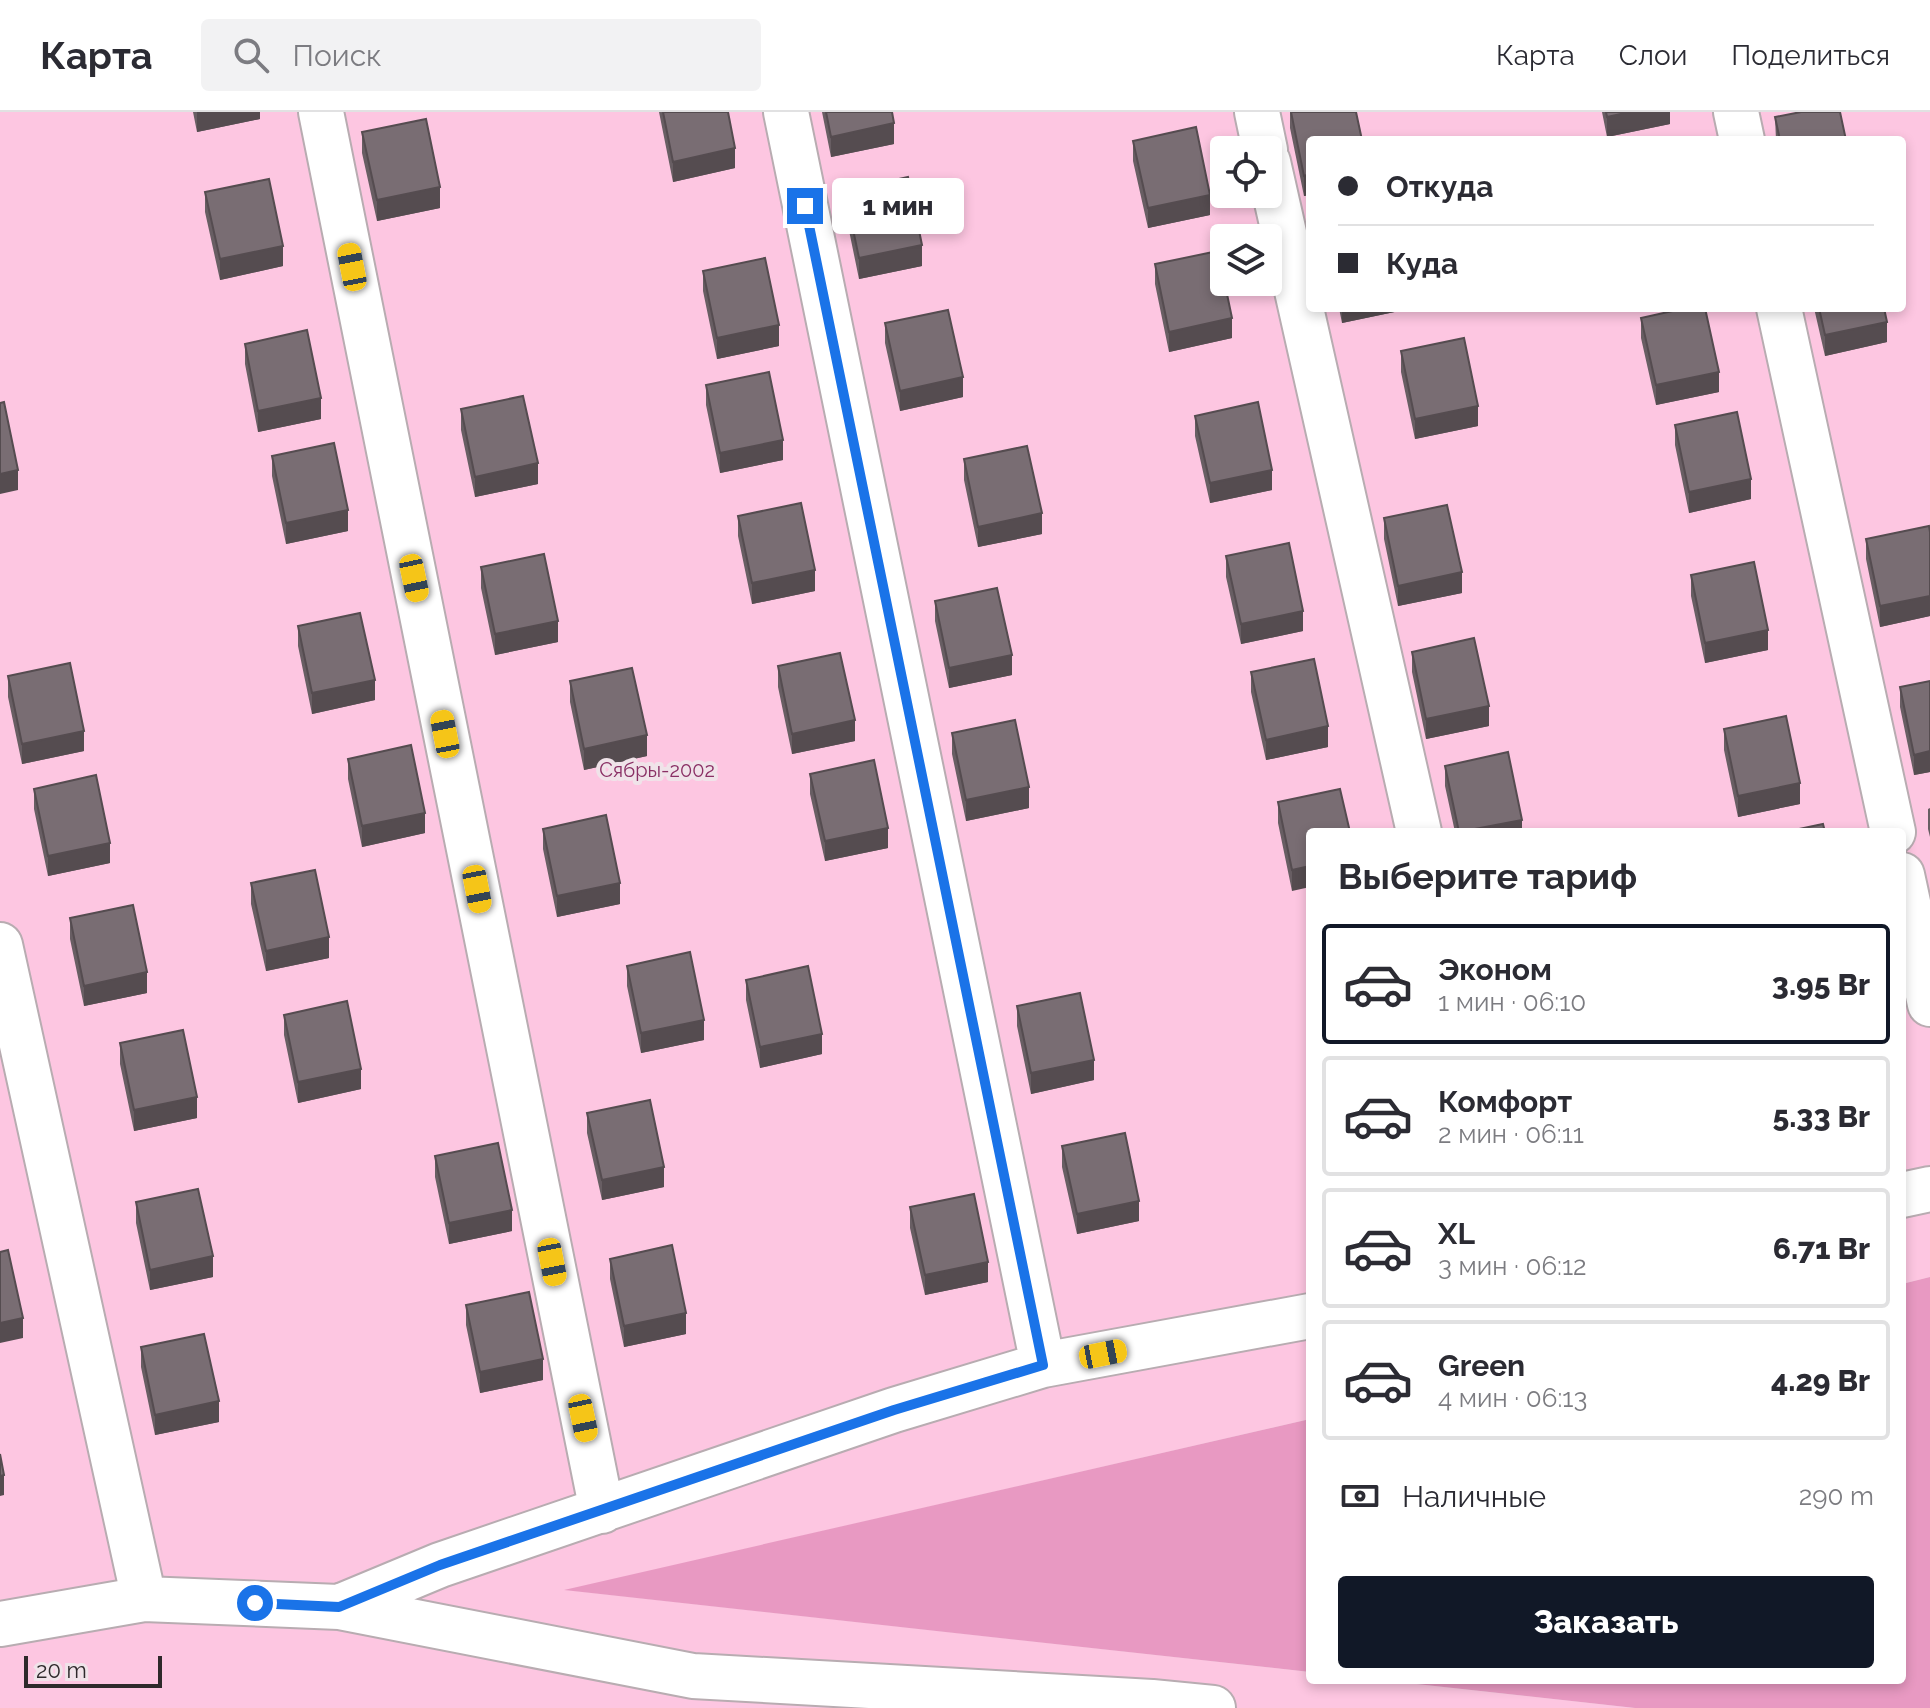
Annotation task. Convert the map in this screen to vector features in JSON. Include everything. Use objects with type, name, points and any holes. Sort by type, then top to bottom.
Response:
[{"type":"lane","points":[[321,112],[602,1511]]},
{"type":"lane","points":[[786,112],[1043,1365]]},
{"type":"lane","points":[[1257,112],[1262,136]]},
{"type":"lane","points":[[1736,112],[1741,136]]},
{"type":"lane","points":[[1278,208],[1418,828]]},
{"type":"lane","points":[[1780,312],[1892,828]]},
{"type":"lane","points":[[1906,893],[1930,1004]]},
{"type":"lane","points":[[0,945],[144,1599]]},
{"type":"lane","points":[[1906,1194],[1930,1189]]},
{"type":"lane","points":[[339,1607],[440,1565],[894,1410],[1043,1365],[1306,1317]]},
{"type":"lane","points":[[0,1624],[144,1599],[339,1607],[692,1692],[1213,1708]]},
{"type":"green space","name":"Сябры-2002","points":[[0,112],[1930,112],[1930,1277],[1906,1283],[1906,828],[1306,828],[1306,1420],[567,1590],[1306,1672],[1306,1684],[1416,1684],[1635,1708],[0,1708]]},
{"type":"shaded area","points":[[1930,1277],[1930,1708],[1635,1708],[1416,1684],[1906,1684],[1906,1283]]},
{"type":"shaded area","points":[[1306,1420],[1306,1672],[564,1590]]},
{"type":"building","points":[[663,112],[728,112],[735,148],[673,162]]},
{"type":"building","points":[[826,112],[892,112],[894,123],[831,137]]},
{"type":"building","points":[[1291,112],[1356,112],[1361,136],[1306,136],[1304,176]]},
{"type":"building","points":[[1606,112],[1630,112],[1607,117]]},
{"type":"building","points":[[1801,112],[1840,112],[1845,136],[1779,136],[1775,117]]},
{"type":"building","points":[[426,119],[440,187],[377,200],[362,132]]},
{"type":"building","points":[[1196,127],[1210,195],[1148,208],[1133,141]]},
{"type":"building","points":[[908,177],[922,245],[859,258],[845,191]]},
{"type":"building","points":[[269,179],[283,246],[220,259],[205,192]]},
{"type":"building","points":[[1210,253],[1210,296],[1227,296],[1232,318],[1169,332],[1155,264]]},
{"type":"building","points":[[765,258],[779,325],[717,338],[703,271]]},
{"type":"building","points":[[948,310],[963,377],[900,391],[885,323]]},
{"type":"building","points":[[1668,312],[1706,312],[1719,372],[1656,385],[1641,318]]},
{"type":"building","points":[[1820,312],[1885,312],[1887,322],[1825,335]]},
{"type":"building","points":[[307,330],[321,398],[258,411],[245,344]]},
{"type":"building","points":[[1464,338],[1478,406],[1415,419],[1401,351]]},
{"type":"building","points":[[769,372],[783,440],[720,453],[706,385]]},
{"type":"building","points":[[523,396],[538,463],[475,477],[461,409]]},
{"type":"building","points":[[4,402],[18,470],[0,474],[0,403]]},
{"type":"building","points":[[1258,402],[1272,470],[1210,483],[1195,416]]},
{"type":"building","points":[[1737,412],[1751,479],[1689,492],[1675,425]]},
{"type":"building","points":[[334,443],[348,510],[286,523],[272,456]]},
{"type":"building","points":[[1027,446],[1042,513],[978,527],[964,459]]},
{"type":"building","points":[[801,503],[815,570],[752,583],[738,516]]},
{"type":"building","points":[[1447,505],[1462,572],[1398,586],[1384,518]]},
{"type":"building","points":[[1929,526],[1930,596],[1880,606],[1866,539]]},
{"type":"building","points":[[1289,543],[1303,611],[1241,624],[1226,556]]},
{"type":"building","points":[[544,554],[558,621],[495,634],[481,567]]},
{"type":"building","points":[[1754,562],[1768,630],[1705,643],[1691,575]]},
{"type":"building","points":[[997,588],[1012,655],[949,668],[935,601]]},
{"type":"building","points":[[360,613],[375,680],[312,693],[298,626]]},
{"type":"building","points":[[1474,638],[1489,706],[1426,719],[1412,652]]},
{"type":"building","points":[[840,653],[855,720],[792,734],[778,666]]},
{"type":"building","points":[[1314,659],[1328,726],[1266,740],[1251,672]]},
{"type":"building","points":[[70,663],[84,731],[22,744],[8,676]]},
{"type":"building","points":[[632,668],[647,735],[584,749],[570,681]]},
{"type":"building","points":[[1930,681],[1930,751],[1914,755],[1900,687]]},
{"type":"building","points":[[1786,716],[1800,783],[1738,796],[1724,729]]},
{"type":"building","points":[[1015,720],[1029,787],[966,800],[952,733]]},
{"type":"building","points":[[411,745],[425,813],[362,826],[348,759]]},
{"type":"building","points":[[1508,752],[1522,820],[1480,828],[1458,828],[1445,766]]},
{"type":"building","points":[[874,760],[888,828],[825,841],[810,774]]},
{"type":"building","points":[[96,775],[110,843],[48,856],[34,789]]},
{"type":"building","points":[[1340,789],[1349,828],[1306,828],[1306,867],[1292,870],[1278,802]]},
{"type":"building","points":[[606,815],[620,883],[557,896],[543,829]]},
{"type":"building","points":[[315,870],[329,937],[266,951],[251,883]]},
{"type":"building","points":[[133,905],[147,972],[84,986],[70,918]]},
{"type":"building","points":[[690,952],[704,1020],[641,1033],[627,966]]},
{"type":"building","points":[[808,966],[822,1034],[760,1047],[746,980]]},
{"type":"building","points":[[1080,993],[1094,1060],[1031,1073],[1017,1006]]},
{"type":"building","points":[[347,1001],[361,1069],[298,1082],[284,1015]]},
{"type":"building","points":[[183,1030],[197,1097],[134,1110],[120,1043]]},
{"type":"building","points":[[650,1100],[664,1167],[602,1180],[587,1113]]},
{"type":"building","points":[[1125,1133],[1139,1201],[1077,1214],[1062,1146]]},
{"type":"building","points":[[498,1143],[512,1210],[449,1223],[435,1156]]},
{"type":"building","points":[[198,1189],[213,1256],[150,1270],[136,1202]]},
{"type":"building","points":[[974,1194],[988,1262],[925,1275],[910,1207]]},
{"type":"building","points":[[672,1245],[686,1313],[624,1326],[610,1259]]},
{"type":"building","points":[[8,1250],[23,1318],[0,1323],[0,1252]]},
{"type":"building","points":[[529,1292],[543,1359],[480,1372],[466,1305]]},
{"type":"building","points":[[204,1334],[219,1401],[155,1415],[141,1347]]},
{"type":"building","points":[[0,1454],[4,1475],[0,1476]]},
{"type":"route","points":[[255,1603],[339,1607],[440,1565],[894,1410],[1043,1365],[805,206]]}]
